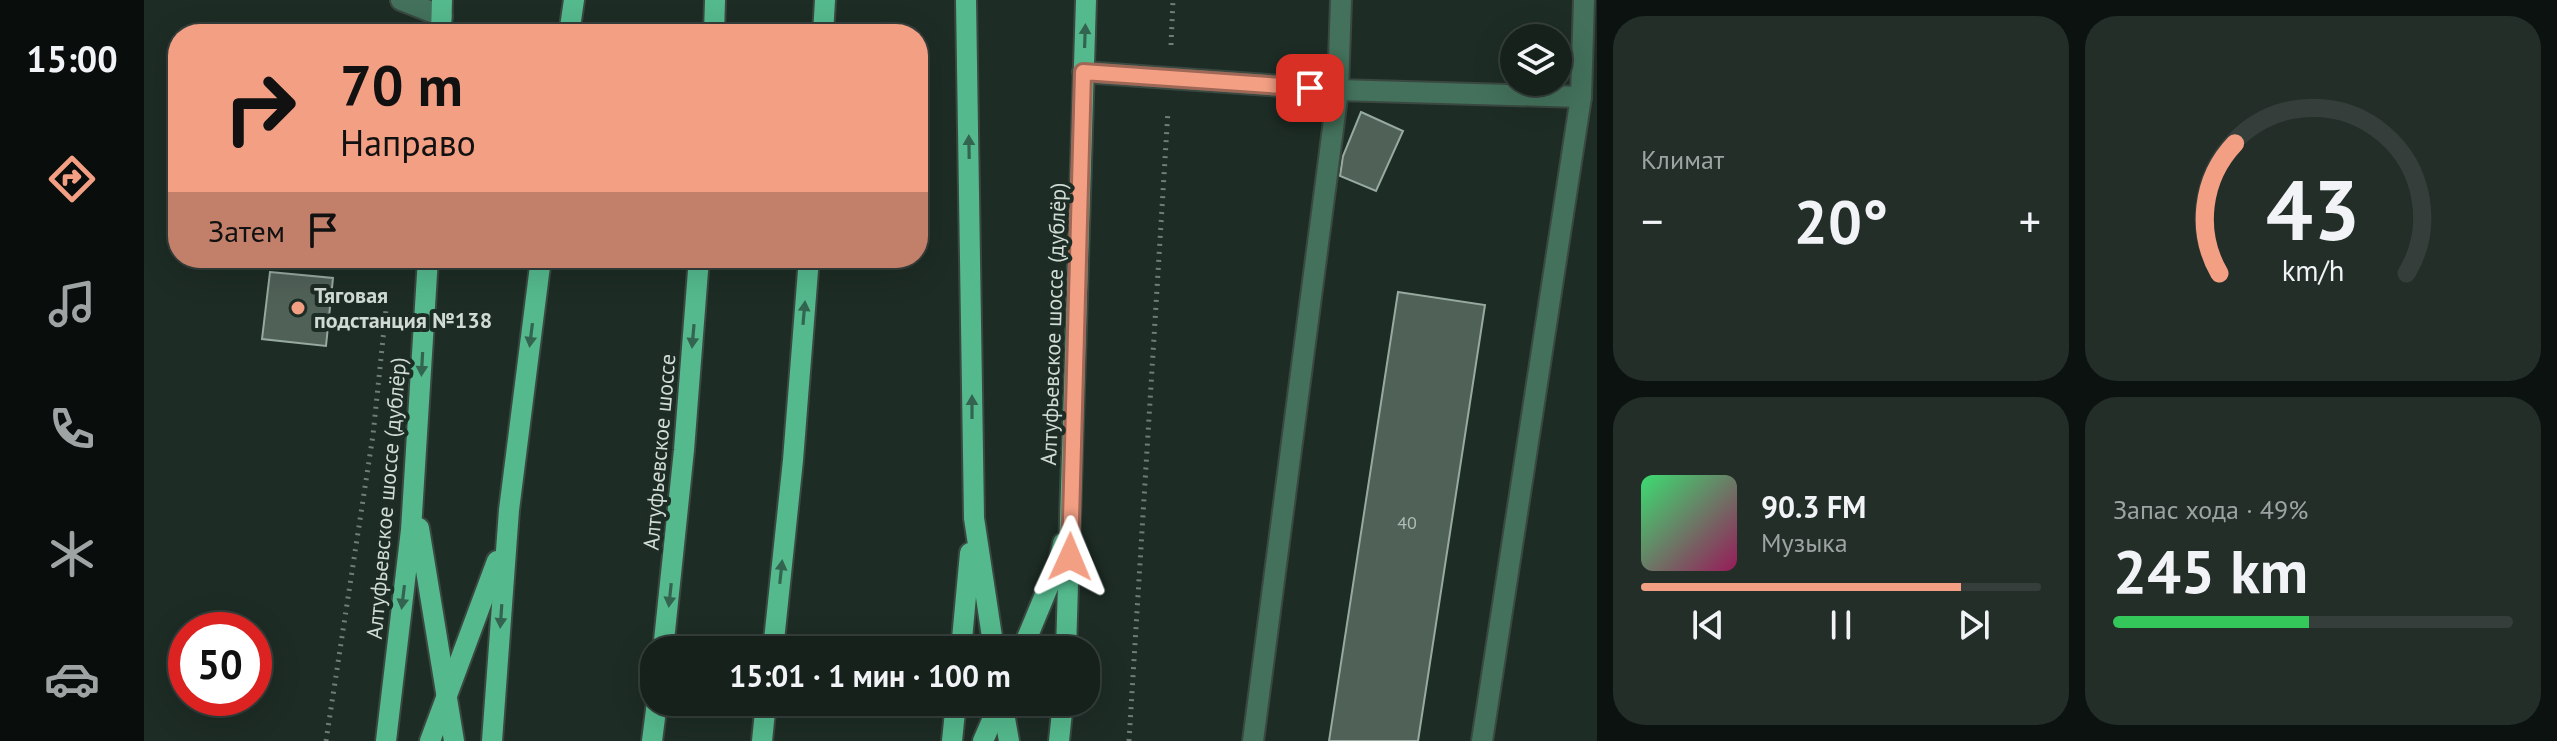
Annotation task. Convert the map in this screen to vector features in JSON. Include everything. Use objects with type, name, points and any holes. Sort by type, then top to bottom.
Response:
[{"type":"main road","points":[[570,24],[574,0]]},
{"type":"main road","points":[[714,24],[715,0]]},
{"type":"main road","points":[[824,24],[825,0]]},
{"type":"main road","points":[[962,636],[973,485],[966,0]]},
{"type":"main road","name":"Алтуфьевское шоссе (дублёр)","points":[[1067,636],[1086,0]]},
{"type":"main road","name":"Алтуфьевское шоссе (дублёр)","points":[[386,741],[416,464],[427,268]]},
{"type":"main road","points":[[492,741],[509,510],[540,268]]},
{"type":"main road","name":"Алтуфьевское шоссе","points":[[664,636],[684,450],[698,268]]},
{"type":"main road","points":[[774,636],[808,268]]},
{"type":"main road","points":[[416,464],[422,560],[454,741]]},
{"type":"main road","points":[[973,485],[978,551],[992,636]]},
{"type":"main road","points":[[1028,636],[1059,561],[1072,496]]},
{"type":"main road","points":[[430,741],[491,580],[509,510]]},
{"type":"main road","points":[[652,741],[655,716]]},
{"type":"main road","points":[[762,741],[765,716]]},
{"type":"main road","points":[[952,741],[955,716]]},
{"type":"main road","points":[[983,741],[995,716]]},
{"type":"main road","points":[[1004,716],[1009,741]]},
{"type":"main road","points":[[1059,741],[1062,716]]},
{"type":"lane","points":[[401,0],[442,17]]},
{"type":"lane","points":[[1253,741],[1338,90],[1341,0]]},
{"type":"lane","points":[[1482,741],[1581,97],[1584,0]]},
{"type":"lane","points":[[1083,72],[1338,90],[1581,97]]},
{"type":"path","points":[[1129,741],[1164,201],[1173,0]]},
{"type":"path","points":[[326,741],[373,435],[387,300]]},
{"type":"building","points":[[1361,112],[1403,131],[1376,191],[1340,176],[1343,156]]},
{"type":"building","name":"Тяговая подстанция №138","points":[[270,272],[333,278],[326,346],[262,339]]},
{"type":"building","points":[[1398,292],[1485,305],[1418,741],[1329,741]]},
{"type":"place","name":"Тяговая подстанция №138","points":[[298,308]]},
{"type":"route","points":[[1070,557],[1083,72],[1310,88]]}]
